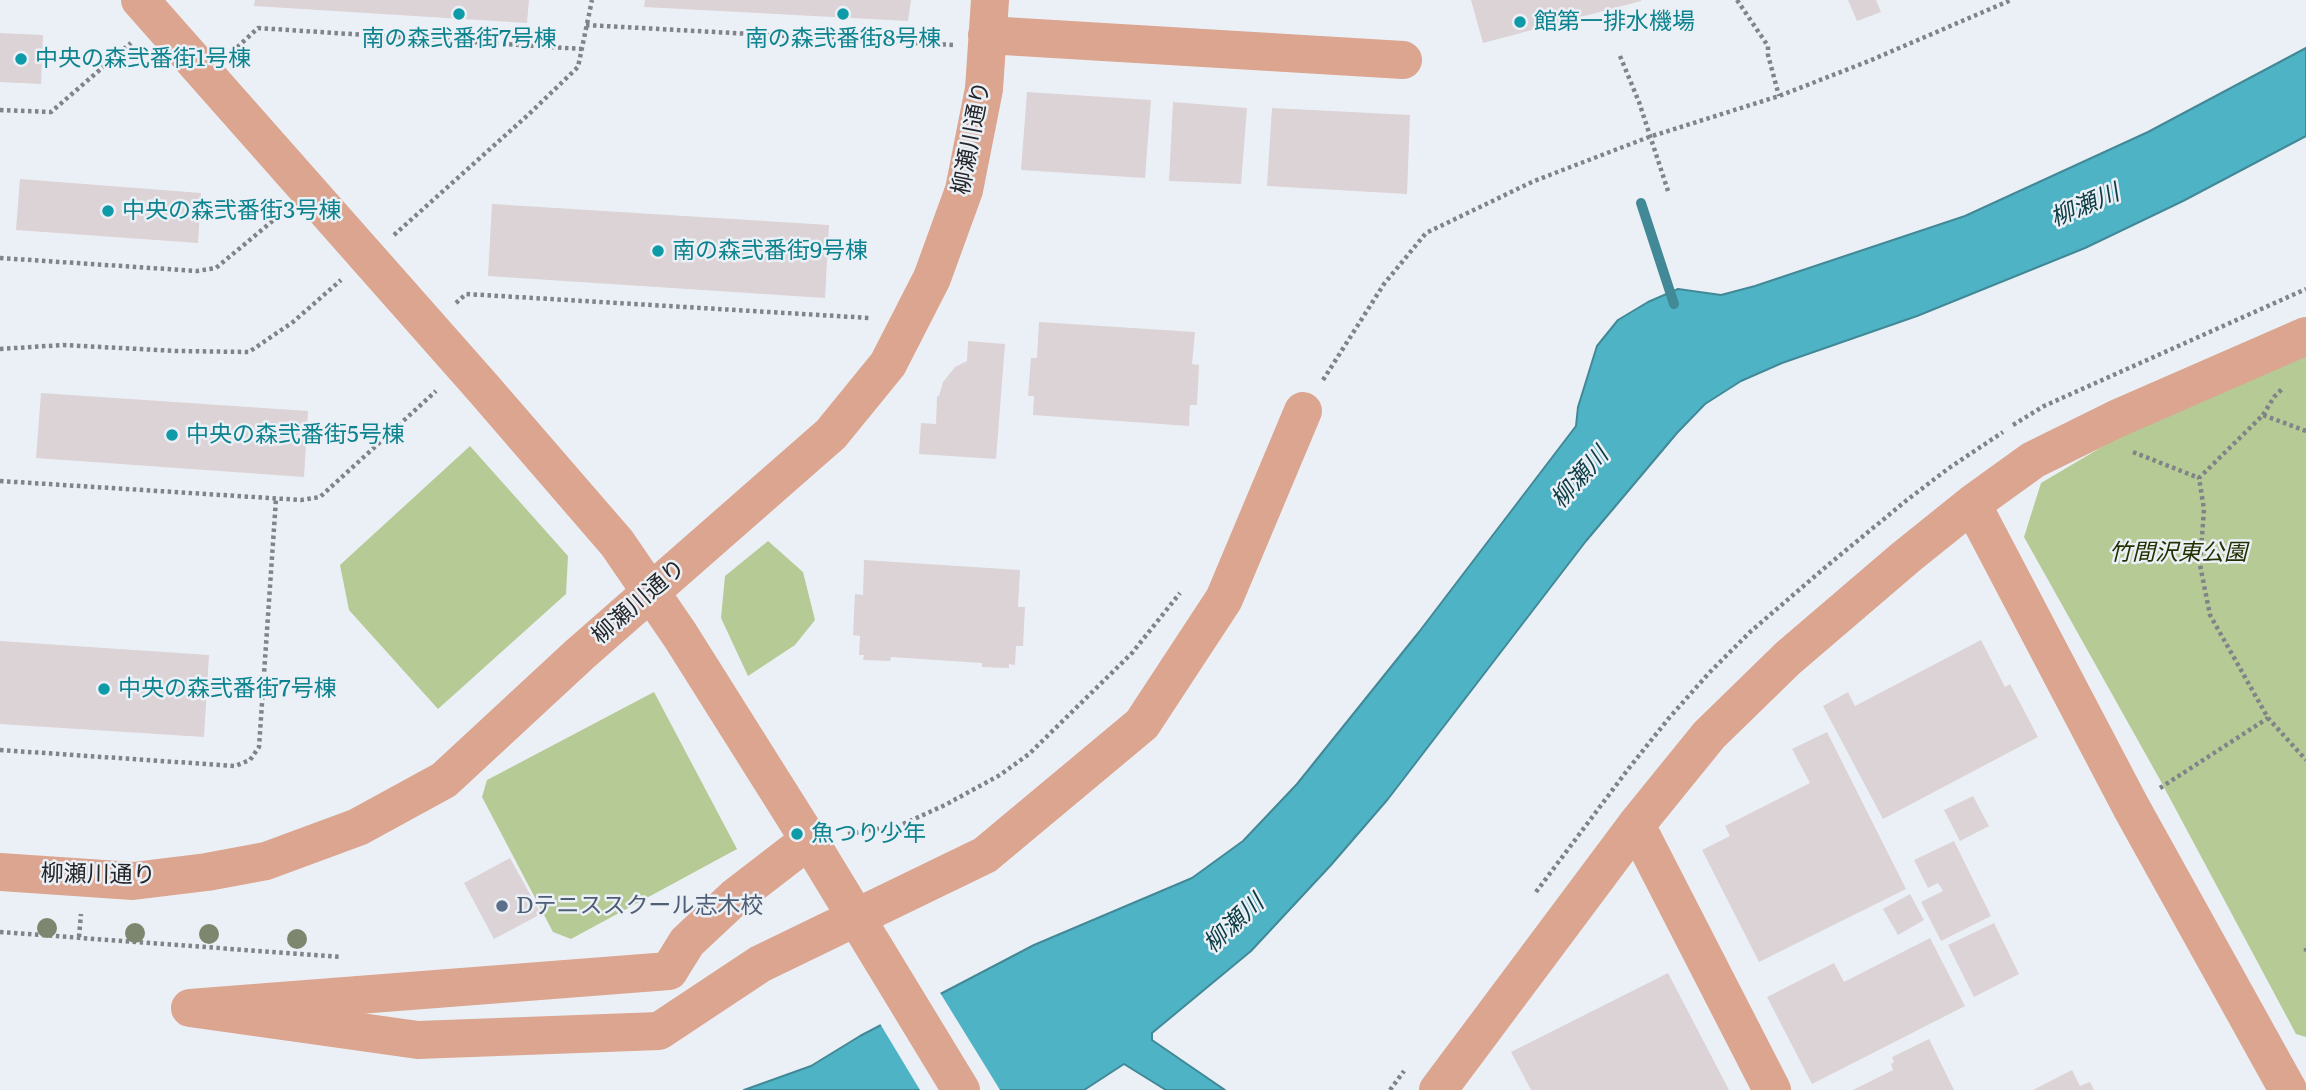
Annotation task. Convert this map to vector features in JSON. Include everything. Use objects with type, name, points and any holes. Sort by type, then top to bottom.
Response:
[{"type":"street","points":[[140,0],[617,543],[680,635],[809,840],[961,1090]]},
{"type":"street","points":[[979,27],[1403,60]]},
{"type":"street","name":"柳瀬川通り","points":[[0,872],[133,881],[207,872],[266,861],[358,827],[444,780],[580,654],[831,434],[888,364],[932,278],[964,190],[984,89],[979,27]]},
{"type":"street","points":[[1438,1090],[1636,825],[1710,735],[1747,696],[1844,609],[1972,504],[2033,460],[2069,441],[2306,336]]},
{"type":"street","points":[[809,840],[735,897],[706,924],[687,942],[669,971],[190,1008],[418,1040],[659,1031],[760,964],[985,855],[1142,724],[1224,600],[1303,411]]},
{"type":"street","points":[[1972,504],[2131,807],[2288,1090]]},
{"type":"street","points":[[1636,825],[1772,1090]]},
{"type":"path","points":[[387,241],[528,116],[578,67],[592,0]]},
{"type":"path","points":[[1737,0],[1768,46],[1779,96]]},
{"type":"path","points":[[1303,411],[1384,284],[1426,233],[1534,181],[1650,137],[1779,96],[2011,0]]},
{"type":"path","points":[[586,25],[979,27]]},
{"type":"path","points":[[225,58],[258,28],[582,49]]},
{"type":"path","points":[[0,110],[51,112],[137,38]]},
{"type":"path","points":[[1620,56],[1639,102],[1668,191]]},
{"type":"path","points":[[0,258],[197,271],[216,268],[287,208]]},
{"type":"path","points":[[0,349],[63,345],[249,352],[293,322],[347,274]]},
{"type":"path","points":[[448,310],[466,294],[871,318]]},
{"type":"path","points":[[0,481],[276,499],[301,500],[320,497],[445,383]]},
{"type":"path","points":[[2199,478],[2263,415],[2274,397],[2288,384]]},
{"type":"path","points":[[2263,415],[2306,431]]},
{"type":"path","points":[[2132,451],[2199,478]]},
{"type":"path","points":[[2199,478],[2204,509],[2200,565],[2210,615],[2268,718],[2306,760]]},
{"type":"path","points":[[0,750],[235,766],[250,760],[259,747],[276,499]]},
{"type":"path","points":[[809,840],[901,825],[1000,775],[1029,754],[1115,671],[1186,585]]},
{"type":"path","points":[[2131,807],[2268,718]]},
{"type":"path","points":[[79,937],[81,911]]},
{"type":"path","points":[[0,932],[348,957]]},
{"type":"green space","name":"竹間沢東公園","points":[[2306,353],[2306,1037],[2296,1034],[2159,778],[2024,537],[2041,483],[2117,438]]},
{"type":"green space","points":[[470,446],[568,556],[566,594],[438,709],[349,610],[340,565]]},
{"type":"green space","points":[[768,541],[803,572],[815,620],[795,645],[748,676],[721,618],[725,576]]},
{"type":"green space","points":[[654,692],[737,849],[571,939],[553,932],[482,797],[487,780]]},
{"type":"water","name":"柳瀬川","points":[[2306,48],[2306,136],[2183,201],[2085,248],[1917,316],[1782,363],[1741,381],[1705,404],[1677,433],[1586,541],[1388,799],[1331,865],[1251,951],[1152,1033],[1152,1040],[1225,1090],[1166,1090],[1124,1064],[1084,1090],[744,1090],[811,1066],[860,1036],[1034,945],[1192,878],[1243,841],[1297,784],[1419,632],[1576,426],[1578,407],[1597,346],[1618,320],[1648,302],[1678,289],[1721,295],[1965,216],[2148,132]]},
{"type":"pier","points":[[939,991],[1000,1090],[920,1090],[879,1022]]},
{"type":"building","name":"南の森弐番街7号棟","points":[[255,0],[529,0],[527,23],[254,6]]},
{"type":"building","name":"南の森弐番街8号棟","points":[[645,0],[911,0],[908,21],[644,7]]},
{"type":"building","name":"館第一排水機場","points":[[1471,0],[1641,0],[1641,1],[1483,43]]},
{"type":"building","points":[[1848,0],[1876,0],[1881,12],[1857,21]]},
{"type":"building","name":"中央の森弐番街1号棟","points":[[0,33],[43,35],[41,84],[0,82]]},
{"type":"building","points":[[1027,92],[1151,100],[1145,178],[1021,170]]},
{"type":"building","points":[[1173,102],[1247,108],[1241,184],[1169,181]]},
{"type":"building","points":[[1272,108],[1410,115],[1407,194],[1267,186]]},
{"type":"building","name":"中央の森弐番街3号棟","points":[[20,179],[201,193],[198,243],[16,230]]},
{"type":"building","name":"南の森弐番街9号棟","points":[[492,204],[829,225],[825,298],[488,276]]},
{"type":"building","points":[[1039,322],[1195,332],[1192,364],[1199,365],[1197,405],[1190,405],[1189,426],[1033,415],[1034,396],[1028,396],[1031,358],[1037,358]]},
{"type":"building","points":[[968,341],[1005,344],[996,459],[919,454],[921,423],[936,424],[937,396],[943,382],[955,367],[967,361]]},
{"type":"building","name":"中央の森弐番街5号棟","points":[[41,393],[308,411],[304,477],[36,458]]},
{"type":"building","points":[[864,560],[1020,570],[1018,607],[1025,607],[1023,646],[1016,646],[1015,665],[1009,664],[1009,668],[982,667],[982,663],[891,657],[890,661],[863,660],[864,655],[859,655],[860,636],[853,635],[855,594],[863,595]]},
{"type":"building","points":[[1981,640],[2005,687],[2010,684],[2038,737],[1883,819],[1823,706],[1848,692],[1855,706]]},
{"type":"building","name":"中央の森弐番街7号棟","points":[[0,641],[209,655],[204,737],[0,724]]},
{"type":"building","points":[[1827,732],[1906,889],[1759,962],[1702,850],[1730,836],[1725,826],[1810,783],[1792,749]]},
{"type":"building","points":[[1973,796],[1989,826],[1960,841],[1944,810]]},
{"type":"building","points":[[1954,841],[1991,916],[1941,941],[1921,902],[1943,891],[1938,883],[1928,888],[1914,860]]},
{"type":"building","points":[[510,858],[541,914],[494,939],[464,883]]},
{"type":"building","points":[[1910,894],[1924,920],[1898,935],[1883,909]]},
{"type":"building","points":[[1994,923],[2019,974],[1974,997],[1948,945]]},
{"type":"building","points":[[1930,938],[1965,1006],[1812,1084],[1767,997],[1834,963],[1844,982]]},
{"type":"building","points":[[1668,973],[1729,1090],[1531,1090],[1511,1052]]},
{"type":"building","points":[[1929,1039],[1954,1090],[1853,1090],[1893,1070],[1892,1057]]},
{"type":"building","points":[[2072,1070],[2080,1086],[2090,1082],[2094,1090],[2033,1090]]},
{"type":"waterway","points":[[1641,203],[1674,304]]},
{"type":"place","name":"南の森弐番街7号棟","points":[[459,14]]},
{"type":"place","name":"南の森弐番街8号棟","points":[[843,14]]},
{"type":"place","name":"館第一排水機場","points":[[1520,22]]},
{"type":"place","name":"中央の森弐番街1号棟","points":[[21,59]]},
{"type":"place","name":"中央の森弐番街3号棟","points":[[108,211]]},
{"type":"place","name":"南の森弐番街9号棟","points":[[658,251]]},
{"type":"place","name":"中央の森弐番街5号棟","points":[[172,435]]},
{"type":"place","name":"中央の森弐番街7号棟","points":[[104,689]]},
{"type":"place","name":"魚つり少年","points":[[797,834]]},
{"type":"place","name":"Dテニススクール志木校","points":[[502,906]]}]
